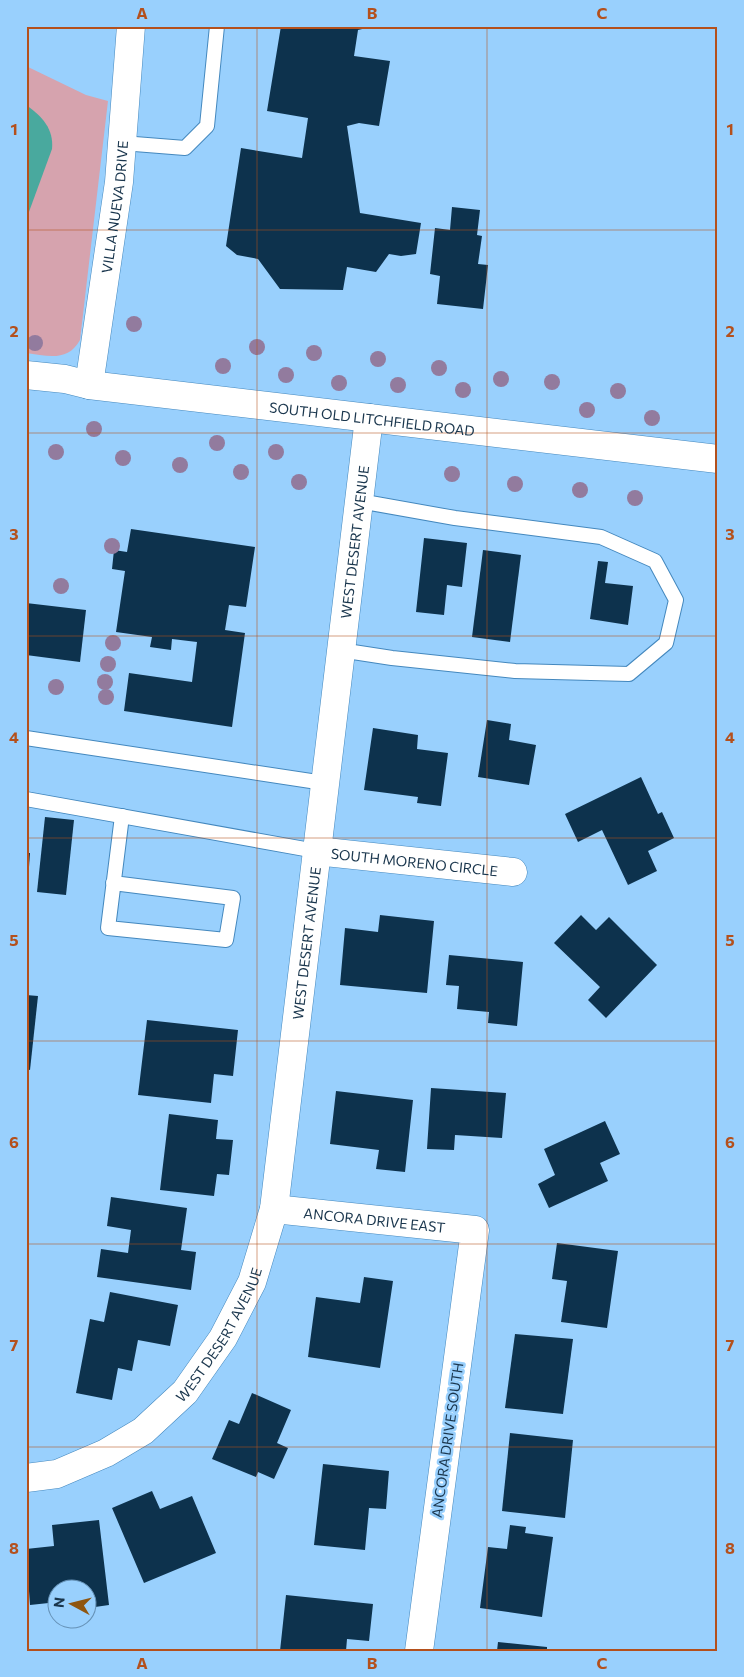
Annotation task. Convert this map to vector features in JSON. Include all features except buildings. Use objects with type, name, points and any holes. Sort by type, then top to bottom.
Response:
[{"type":"street","name":"VILLA NUEVA DRIVE","points":[[89,386],[119,182],[131,26]]},
{"type":"street","name":"SOUTH OLD LITCHFIELD ROAD","points":[[26,375],[65,379],[89,386],[718,459]]},
{"type":"street","name":"WEST DESERT AVENUE","points":[[26,1478],[57,1474],[106,1453],[143,1430],[185,1392],[223,1338],[252,1282],[274,1209],[369,418]]},
{"type":"street","name":"SOUTH MORENO CIRCLE","points":[[316,851],[513,872]]},
{"type":"street","name":"ANCORA DRIVE EAST","points":[[274,1209],[475,1230]]},
{"type":"street","name":"ANCORA DRIVE SOUTH","points":[[419,1651],[475,1230]]},
{"type":"lane","points":[[122,143],[185,148],[207,126],[217,26]]},
{"type":"lane","points":[[340,650],[392,658],[515,671],[629,674],[666,643],[676,600],[655,561],[601,536],[455,518],[359,501]]},
{"type":"lane","points":[[26,738],[324,783]]},
{"type":"lane","points":[[26,799],[316,851]]},
{"type":"lane","points":[[113,884],[233,898],[226,940],[108,928],[113,884],[122,816]]},
{"type":"shaded area","points":[[26,66],[86,95],[108,101],[80,340],[70,352],[57,356],[26,353]]},
{"type":"shaded area","points":[[26,105],[42,118],[49,129],[52,149],[26,220]]}]
